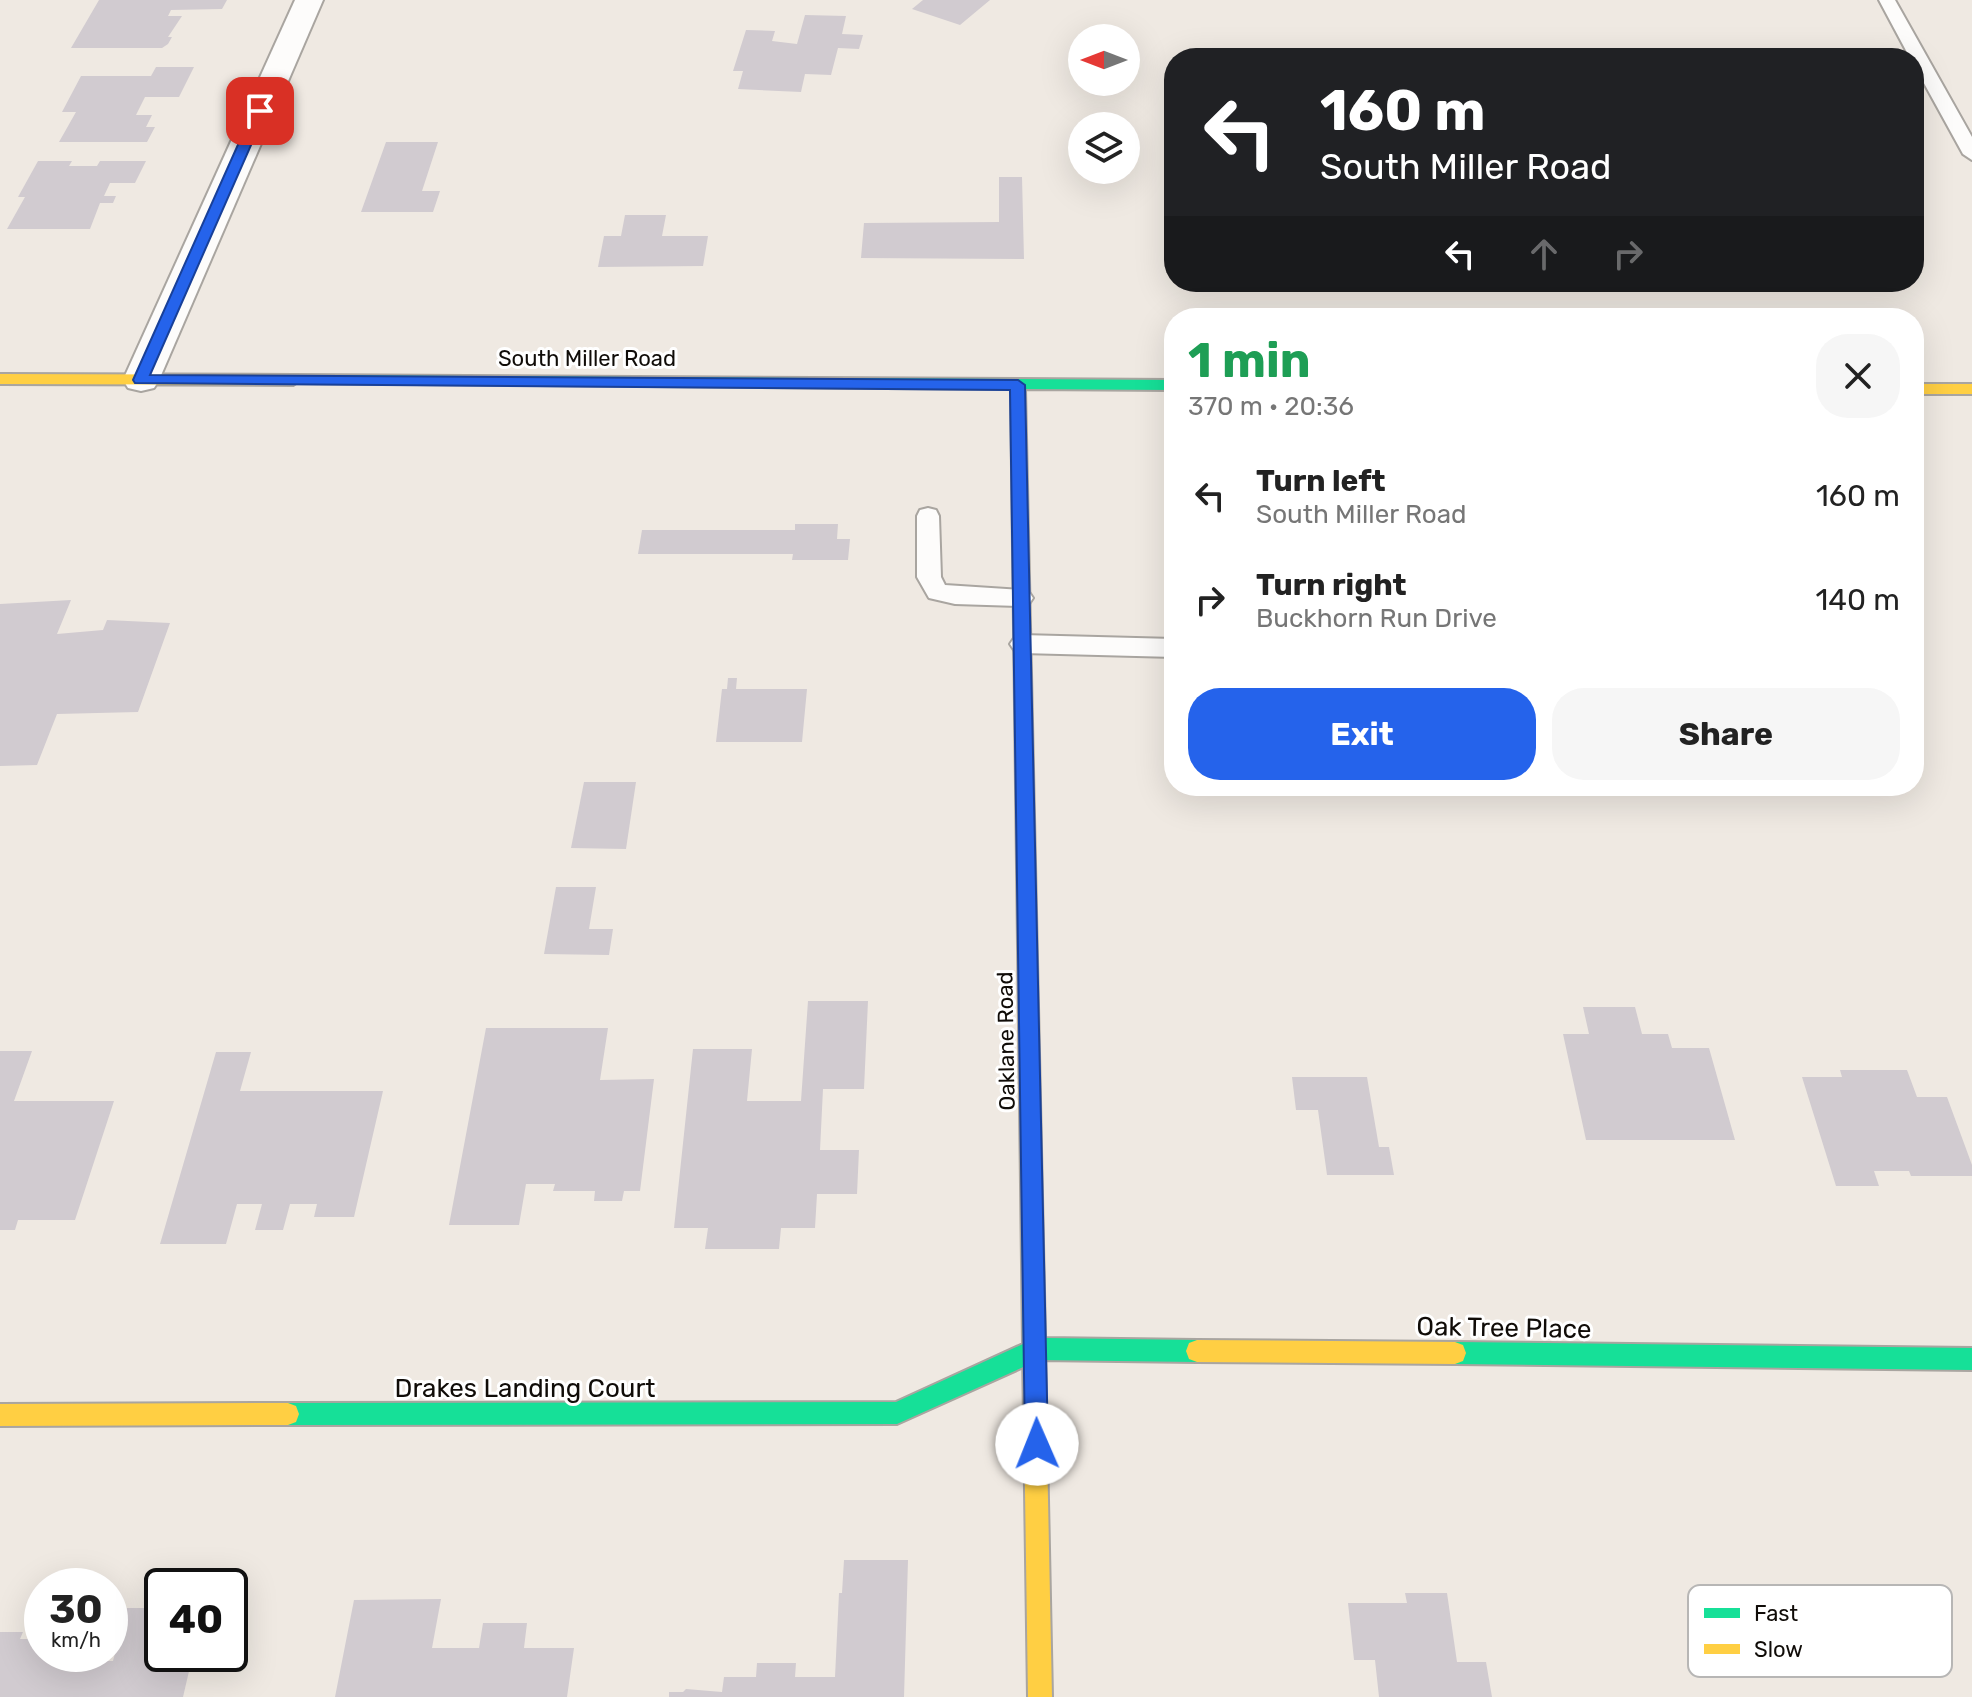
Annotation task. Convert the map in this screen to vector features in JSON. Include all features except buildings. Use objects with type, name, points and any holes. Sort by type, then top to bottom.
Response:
[{"type":"street","points":[[141,380],[309,0]]},
{"type":"street","name":"South Miller Road","points":[[0,379],[1164,385]]},
{"type":"street","name":"Oaklane Road","points":[[1018,385],[1040,1697]]},
{"type":"street","points":[[1924,389],[1972,389]]},
{"type":"street","name":"Oak Tree Place","points":[[1036,1349],[1972,1359]]},
{"type":"street","name":"Drakes Landing Court","points":[[0,1415],[897,1413],[1036,1349]]},
{"type":"lane","points":[[1887,0],[1913,48]]},
{"type":"lane","points":[[1924,67],[1972,154]]},
{"type":"lane","points":[[928,516],[929,577],[937,592],[955,596],[1021,598]]},
{"type":"lane","points":[[1022,644],[1164,648]]},
{"type":"traffic: fast","points":[[293,380],[1164,385]]},
{"type":"traffic: fast","points":[[1018,385],[1034,1351]]},
{"type":"traffic: fast","points":[[288,1414],[897,1413],[1036,1349],[1197,1351]]},
{"type":"traffic: fast","points":[[1455,1353],[1972,1359]]},
{"type":"traffic: slow","points":[[0,379],[293,380]]},
{"type":"traffic: slow","points":[[1924,389],[1972,389]]},
{"type":"traffic: slow","points":[[1034,1351],[1040,1697]]},
{"type":"traffic: slow","points":[[1197,1351],[1455,1353]]},
{"type":"traffic: slow","points":[[0,1415],[288,1414]]},
{"type":"route","points":[[260,111],[141,380],[1018,385],[1037,1444]]}]
